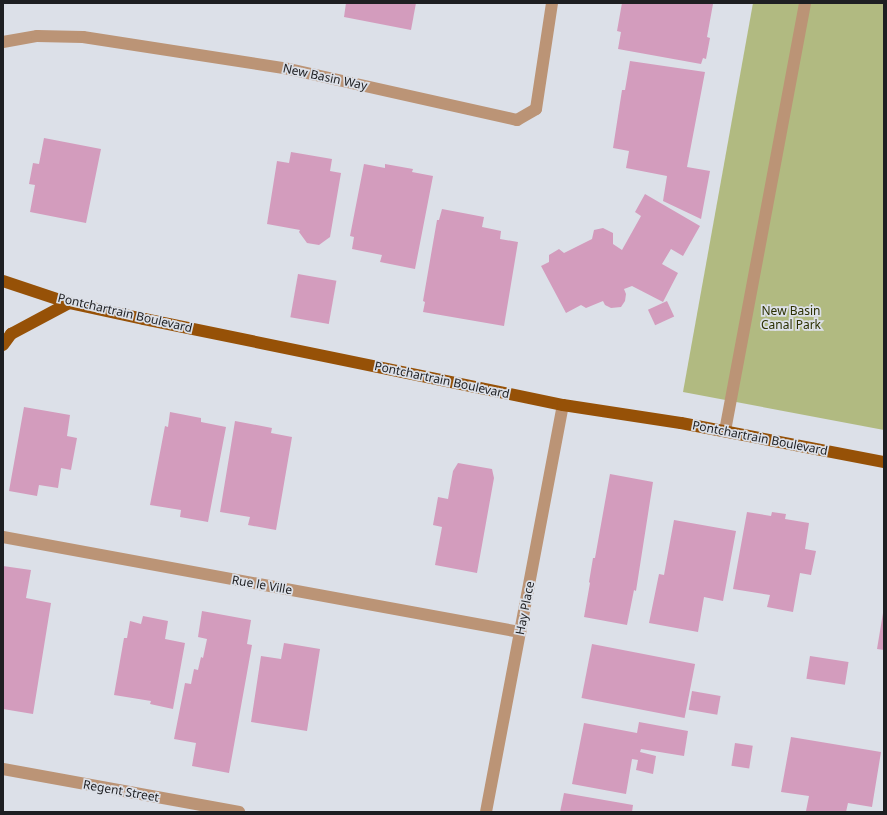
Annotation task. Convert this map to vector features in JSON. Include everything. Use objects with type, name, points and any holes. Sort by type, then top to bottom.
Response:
[{"type":"main road","name":"Pontchartrain Boulevard","points":[[3,281],[69,303],[563,404],[725,431],[884,462]]},
{"type":"main road","points":[[3,345],[11,334],[69,303]]},
{"type":"street","name":"New Basin Way","points":[[3,42],[37,36],[90,38],[289,69],[517,120],[536,109],[552,3]]},
{"type":"street","points":[[725,431],[805,3]]},
{"type":"street","name":"Hay Place","points":[[486,812],[563,404]]},
{"type":"street","name":"Rue le Ville","points":[[3,537],[520,632]]},
{"type":"street","name":"Regent Street","points":[[3,769],[239,812]]},
{"type":"green space","name":"New Basin Canal Park","points":[[753,3],[884,3],[884,430],[683,392]]},
{"type":"building","points":[[346,3],[416,3],[411,30],[344,17]]},
{"type":"building","points":[[622,3],[713,4],[707,37],[710,38],[706,59],[703,58],[701,64],[618,49],[621,32],[617,31]]},
{"type":"building","points":[[630,61],[705,72],[687,167],[710,171],[701,219],[663,201],[667,176],[626,168],[629,151],[613,148],[622,90],[625,90]]},
{"type":"building","points":[[44,138],[101,149],[86,223],[30,212],[35,185],[29,184],[33,163],[39,164]]},
{"type":"building","points":[[291,152],[332,159],[330,171],[341,173],[330,237],[319,245],[307,243],[299,232],[300,230],[267,224],[277,161],[289,163]]},
{"type":"building","points":[[364,164],[385,168],[385,164],[413,169],[412,172],[433,176],[415,269],[380,262],[382,255],[352,249],[354,237],[350,236]]},
{"type":"building","points":[[645,194],[700,226],[683,256],[671,249],[662,264],[678,273],[663,302],[632,286],[624,289],[626,294],[625,301],[621,307],[611,308],[605,305],[603,301],[586,308],[581,305],[566,313],[541,266],[549,262],[549,255],[559,249],[564,253],[592,239],[594,230],[603,228],[613,233],[613,244],[622,250],[641,216],[635,212]]},
{"type":"building","points":[[442,209],[484,217],[482,227],[501,231],[500,239],[518,242],[504,326],[423,312],[425,302],[423,301],[437,220],[439,220]]},
{"type":"building","points":[[298,274],[336,281],[329,324],[290,317]]},
{"type":"building","points":[[667,301],[674,316],[655,325],[648,310]]},
{"type":"building","points":[[24,407],[70,415],[67,436],[77,438],[71,470],[61,468],[58,488],[39,485],[37,496],[9,491]]},
{"type":"building","points":[[170,412],[201,418],[201,422],[226,427],[208,522],[180,517],[181,510],[150,505],[165,426],[168,427]]},
{"type":"building","points":[[235,421],[272,428],[271,433],[292,437],[276,530],[248,525],[250,517],[220,512]]},
{"type":"building","points":[[458,463],[492,469],[494,478],[477,573],[435,565],[442,527],[433,525],[438,497],[448,499],[453,471]]},
{"type":"building","points":[[610,474],[653,482],[636,591],[634,590],[627,625],[584,617],[593,558],[595,558]]},
{"type":"building","points":[[747,512],[771,516],[772,512],[786,514],[785,519],[809,523],[805,549],[816,551],[811,575],[800,573],[793,612],[767,607],[770,595],[733,589]]},
{"type":"building","points":[[674,520],[736,531],[723,601],[704,597],[698,632],[649,623],[659,574],[664,575]]},
{"type":"building","points":[[3,566],[31,570],[26,598],[51,603],[33,714],[3,709]]},
{"type":"building","points":[[202,611],[251,620],[247,644],[252,645],[229,773],[192,766],[196,743],[174,739],[185,683],[191,684],[194,669],[198,670],[201,657],[203,658],[207,639],[198,637]]},
{"type":"building","points":[[884,613],[884,650],[877,649]]},
{"type":"building","points":[[143,616],[168,621],[165,639],[185,643],[173,709],[150,704],[151,701],[114,695],[124,638],[127,638],[130,621],[141,624]]},
{"type":"building","points":[[284,643],[320,649],[307,731],[251,722],[261,656],[281,659]]},
{"type":"building","points":[[592,644],[695,664],[685,718],[582,698]]},
{"type":"building","points":[[810,656],[849,662],[845,685],[806,679]]},
{"type":"building","points":[[692,691],[721,696],[717,715],[689,710]]},
{"type":"building","points":[[639,722],[688,731],[684,756],[641,749],[640,752],[656,756],[653,774],[636,770],[638,760],[632,759],[626,794],[572,784],[584,723],[637,733]]},
{"type":"building","points":[[791,737],[881,752],[872,807],[848,803],[846,812],[806,811],[809,796],[781,792]]},
{"type":"building","points":[[735,743],[753,746],[749,769],[731,766]]},
{"type":"building","points":[[564,793],[633,805],[632,812],[560,812]]}]
